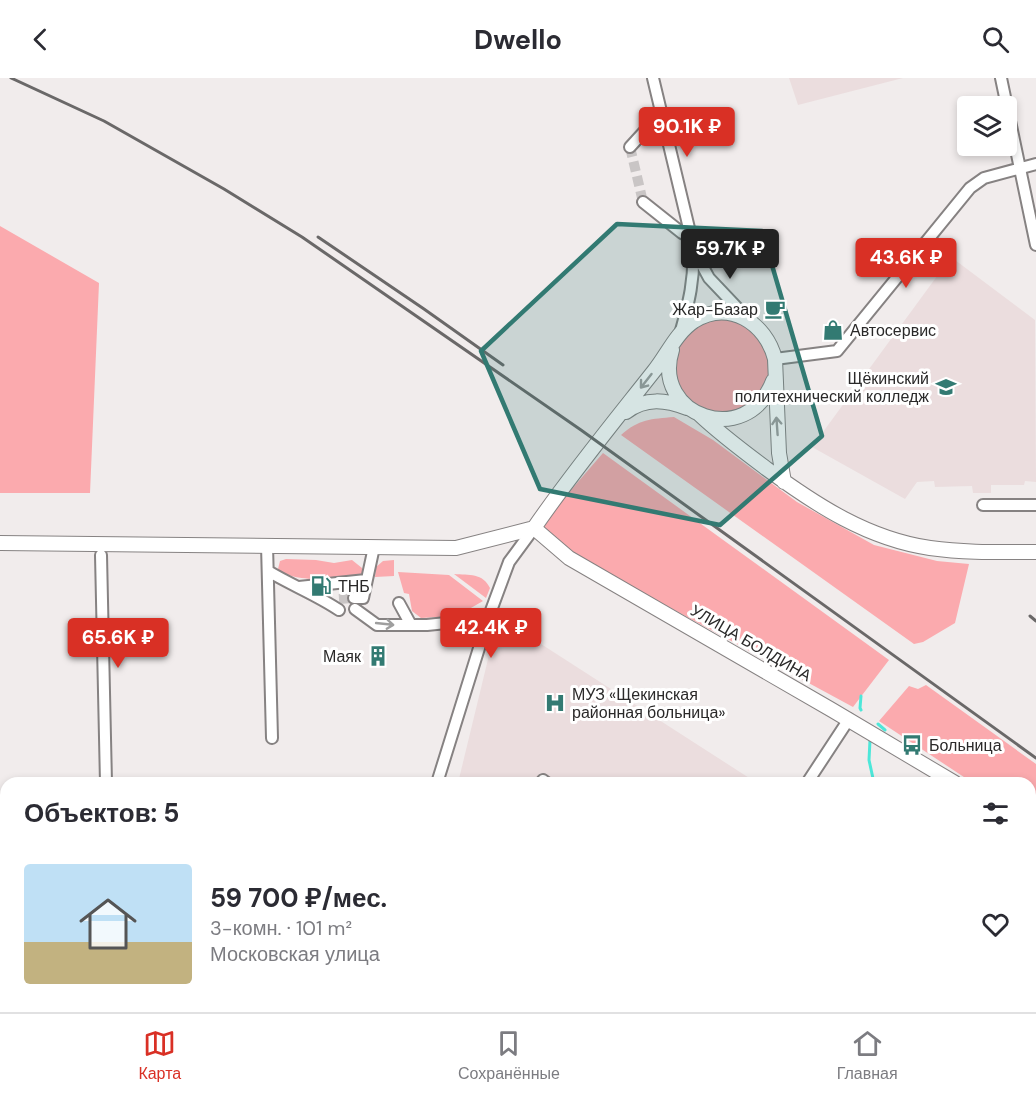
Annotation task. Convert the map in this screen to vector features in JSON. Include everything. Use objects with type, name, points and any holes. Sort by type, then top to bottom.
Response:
[{"type":"main road","points":[[0,543],[456,549],[534,528],[677,339],[695,320],[715,314],[736,315],[754,324],[768,340],[775,365],[779,453],[784,482]]},
{"type":"main road","points":[[677,339],[669,363],[669,374],[676,393],[720,434],[824,509],[850,523],[881,535],[939,549],[975,553],[1036,552]]},
{"type":"main road","points":[[617,418],[634,406],[660,400],[719,420],[739,417],[764,399],[773,380],[775,365]]},
{"type":"main road","name":"УЛИЦА БОЛДИНА","points":[[534,528],[569,558],[945,777]]},
{"type":"street","points":[[653,78],[692,241],[700,264],[732,305],[754,324]]},
{"type":"street","points":[[1001,78],[1036,245]]},
{"type":"street","points":[[630,147],[662,112]]},
{"type":"street","points":[[775,365],[837,351],[970,188],[984,178],[1036,164]]},
{"type":"street","points":[[643,202],[692,241],[693,283],[677,339]]},
{"type":"street","points":[[983,505],[1036,505]]},
{"type":"street","points":[[439,777],[489,616],[509,562],[534,528]]},
{"type":"street","points":[[267,545],[272,738]]},
{"type":"street","points":[[374,547],[363,598],[355,604],[377,625],[475,620],[489,616]]},
{"type":"street","points":[[101,555],[106,777]]},
{"type":"street","points":[[268,571],[295,587],[339,605]]},
{"type":"street","points":[[295,587],[366,580]]},
{"type":"street","points":[[399,603],[411,625]]},
{"type":"street","points":[[811,777],[849,719]]},
{"type":"highlighted area","points":[[617,224],[762,231],[822,436],[720,525],[540,489],[481,351]]},
{"type":"shaded area","points":[[789,78],[903,78],[798,105]]},
{"type":"shaded area","points":[[0,226],[99,283],[90,493],[0,493]]},
{"type":"shaded area","name":"Щёкинский политехнический колледж","points":[[951,257],[1035,320],[1036,482],[1025,481],[1024,485],[991,485],[991,493],[973,493],[972,486],[935,487],[934,481],[917,482],[905,499],[812,447]]},
{"type":"shaded area","points":[[722,319],[740,323],[755,333],[765,348],[769,366],[765,384],[755,399],[740,409],[722,413],[704,409],[689,399],[679,384],[675,366],[679,348],[689,333],[704,323]]},
{"type":"shaded area","points":[[674,417],[713,440],[797,502],[874,545],[937,561],[969,564],[955,623],[923,642],[914,644],[621,435],[646,421]]},
{"type":"shaded area","points":[[603,453],[889,660],[853,707],[571,554],[539,527]]},
{"type":"shaded area","points":[[286,559],[334,563],[352,560],[362,568],[363,573],[333,579],[295,577],[278,569],[280,561]]},
{"type":"shaded area","points":[[394,560],[394,576],[375,577],[376,567],[383,561]]},
{"type":"shaded area","points":[[398,572],[449,575],[483,601],[457,616],[421,618],[412,611],[409,594],[404,593]]},
{"type":"shaded area","points":[[454,574],[475,576],[484,580],[490,588],[486,598]]},
{"type":"shaded area","name":"МУЗ «Щекинская районная больница»","points":[[498,618],[748,777],[459,777]]},
{"type":"shaded area","points":[[926,685],[1036,764],[1036,777],[964,777],[879,721],[909,686],[918,689]]},
{"type":"waterway","points":[[861,696],[861,710]]},
{"type":"waterway","points":[[878,724],[885,730]]},
{"type":"waterway","points":[[870,740],[869,760],[873,777]]},
{"type":"tunnel","points":[[630,147],[643,202]]},
{"type":"tunnel","points":[[339,599],[354,598]]},
{"type":"railway","points":[[11,78],[104,121],[224,189],[302,237],[581,430],[1036,758]]},
{"type":"railway","points":[[318,237],[503,365]]},
{"type":"railway","points":[[1030,616],[1036,621]]},
{"type":"place","name":"Жар-Базар","points":[[775,309]]},
{"type":"place","name":"Автосервис","points":[[833,330]]},
{"type":"place","name":"Щёкинский политехнический колледж","points":[[946,387]]},
{"type":"place","name":"ТНБ","points":[[321,586]]},
{"type":"place","name":"Маяк","points":[[378,656]]},
{"type":"place","name":"МУЗ «Щекинская районная больница»","points":[[555,703]]},
{"type":"place","name":"Больница","points":[[912,745]]}]
